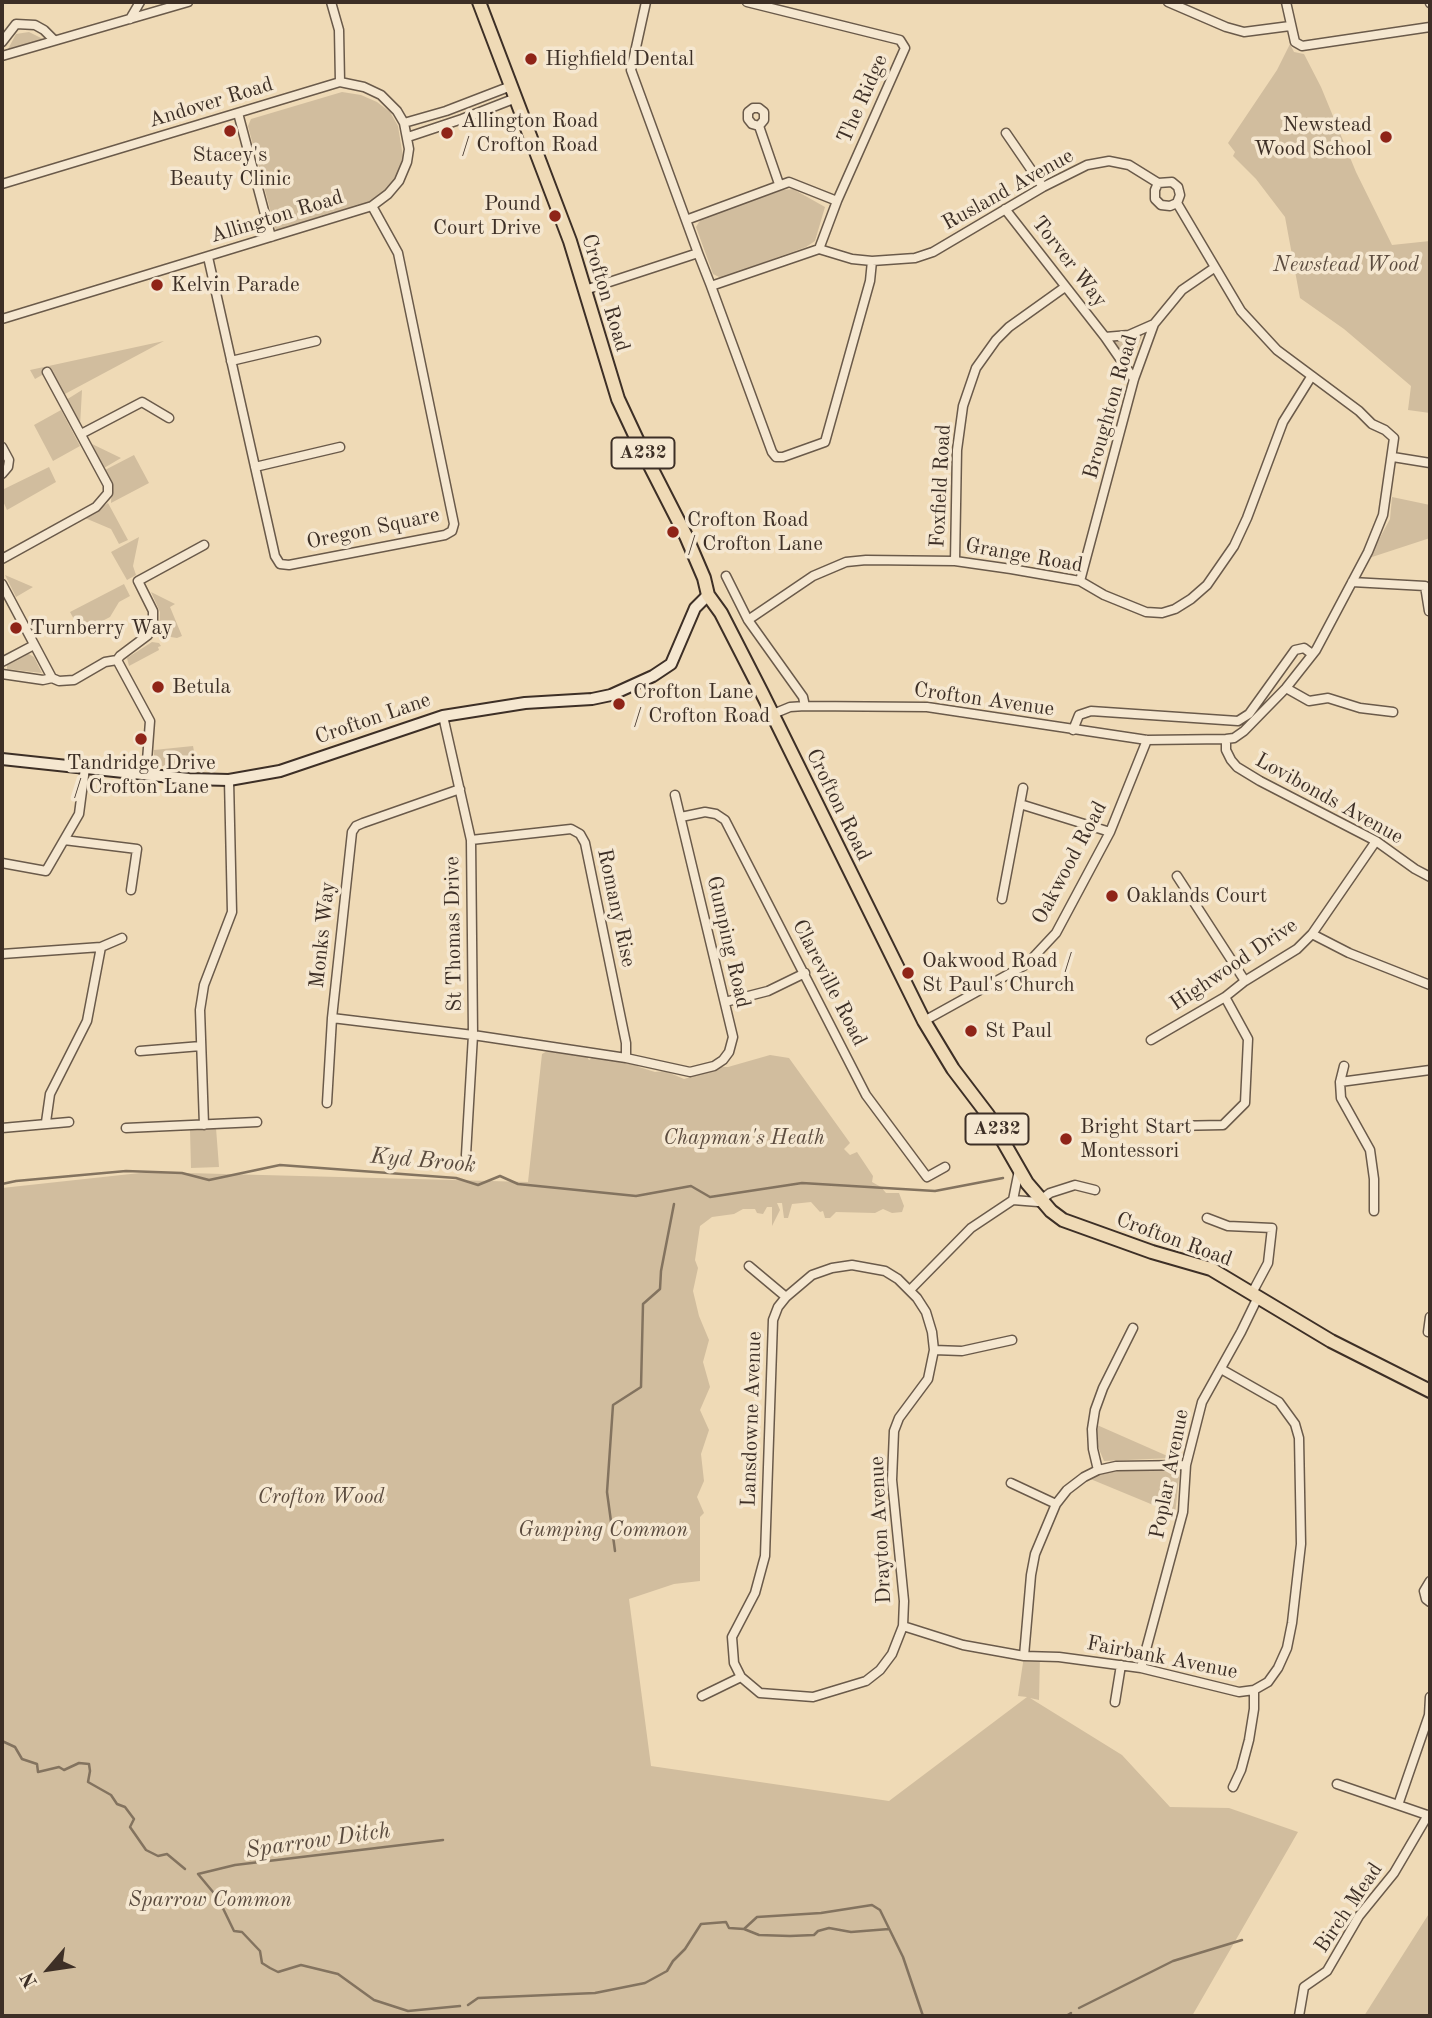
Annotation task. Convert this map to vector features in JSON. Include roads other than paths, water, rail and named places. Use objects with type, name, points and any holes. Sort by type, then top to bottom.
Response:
[{"type":"main road","name":"Crofton Road","points":[[479,2],[570,241],[618,399],[691,546],[708,595],[721,613],[773,714],[924,1021],[953,1069],[988,1115],[1019,1169],[1041,1200],[1063,1220],[1211,1269],[1331,1341],[1430,1391]]},
{"type":"street","points":[[130,19],[141,2]]},
{"type":"street","points":[[2,56],[188,2]]},
{"type":"street","points":[[331,2],[339,30],[340,82],[363,86],[381,95],[397,111],[408,136],[462,119],[514,92]]},
{"type":"street","points":[[646,2],[631,70],[776,457],[825,442],[870,281],[872,261]]},
{"type":"street","name":"The Ridge","points":[[747,2],[900,40],[905,48],[837,201]]},
{"type":"street","points":[[1168,2],[1244,32],[1290,26]]},
{"type":"street","points":[[1286,2],[1295,42],[1301,46],[1430,27]]},
{"type":"street","points":[[2,41],[16,24],[35,25],[54,40]]},
{"type":"street","name":"Andover Road","points":[[2,184],[340,82]]},
{"type":"street","points":[[404,123],[514,92]]},
{"type":"street","points":[[238,113],[271,237]]},
{"type":"street","points":[[759,126],[779,184]]},
{"type":"street","points":[[1006,133],[1043,187]]},
{"type":"street","name":"Allington Road","points":[[2,319],[372,206],[388,194],[399,180],[407,163],[408,136]]},
{"type":"street","name":"Rusland Avenue","points":[[819,249],[852,259],[872,261],[915,258],[933,252],[1043,187],[1087,165],[1109,161],[1129,165],[1158,183],[1172,182],[1178,187],[1180,195],[1177,203],[1170,206],[1161,205],[1155,199],[1158,183]]},
{"type":"street","points":[[686,220],[789,182],[837,201],[819,249],[710,286]]},
{"type":"street","name":"Rusland Avenue","points":[[1177,203],[1241,311],[1277,350],[1394,438],[1393,457]]},
{"type":"street","name":"Oregon Square","points":[[208,257],[275,556],[280,564],[289,565],[446,535],[452,531],[454,524],[398,253],[372,206]]},
{"type":"street","name":"Torver Way","points":[[1005,209],[1105,337],[1134,379]]},
{"type":"street","points":[[585,290],[698,253]]},
{"type":"street","name":"Broughton Road","points":[[1080,581],[1134,379],[1154,324],[1182,290],[1214,268]]},
{"type":"street","name":"Foxfield Road","points":[[955,561],[957,450],[964,406],[976,368],[996,340],[1065,287]]},
{"type":"street","name":"Torver Way","points":[[1105,337],[1129,335],[1154,324]]},
{"type":"street","points":[[231,361],[316,341]]},
{"type":"street","points":[[2,559],[96,507],[104,499],[108,485],[47,372]]},
{"type":"street","name":"Grange Road","points":[[748,620],[813,576],[846,562],[955,561],[1080,581],[1104,595],[1146,612],[1162,613],[1175,609],[1207,585],[1234,546],[1283,422],[1311,377]]},
{"type":"street","points":[[81,434],[142,402],[169,418]]},
{"type":"street","points":[[2,447],[9,460],[8,467],[2,474]]},
{"type":"street","points":[[255,467],[340,447]]},
{"type":"street","points":[[1226,739],[1234,738],[1244,731],[1286,688],[1312,654],[1368,552],[1383,515],[1393,457],[1430,463]]},
{"type":"street","points":[[2,674],[43,680],[74,680],[106,662],[117,660],[148,635],[153,623],[153,611],[138,581],[204,545]]},
{"type":"street","points":[[726,576],[748,620],[803,697],[805,706]]},
{"type":"street","points":[[1352,582],[1427,584],[1429,611]]},
{"type":"street","points":[[2,584],[52,678]]},
{"type":"street","name":"Crofton Lane","points":[[2,759],[189,779],[229,780],[280,771],[443,716],[525,703],[592,699],[611,695],[664,671],[671,664],[695,608],[708,595]]},
{"type":"street","points":[[2,662],[34,645]]},
{"type":"street","name":"Crofton Avenue","points":[[1073,730],[1079,715],[1091,711],[1238,721],[1249,713],[1295,650],[1304,648],[1312,654]]},
{"type":"street","points":[[117,660],[150,721],[146,774]]},
{"type":"street","points":[[1286,688],[1309,701],[1328,698],[1360,708],[1393,712]]},
{"type":"street","name":"Crofton Avenue","points":[[773,714],[790,707],[805,706],[927,707],[1147,740],[1226,739]]},
{"type":"street","name":"St Thomas Drive","points":[[443,716],[471,840],[473,1035],[466,1155]]},
{"type":"street","name":"Lovibonds Avenue","points":[[1226,739],[1226,750],[1237,767],[1260,782],[1376,841],[1430,877]]},
{"type":"street","name":"Oakwood Road","points":[[924,1021],[1027,964],[1056,933],[1110,832],[1147,740]]},
{"type":"street","points":[[2,863],[46,871],[79,814],[85,768]]},
{"type":"street","points":[[204,1125],[201,996],[232,912],[229,780]]},
{"type":"street","points":[[1002,899],[1023,788]]},
{"type":"street","name":"Monks Way","points":[[460,789],[363,823],[356,826],[352,832],[332,1017],[473,1035]]},
{"type":"street","name":"Gumping Road","points":[[625,1058],[690,1072],[714,1066],[729,1052],[733,1037],[675,795]]},
{"type":"street","points":[[1020,804],[1110,832]]},
{"type":"street","name":"Clareville Road","points":[[681,817],[705,812],[716,814],[725,820],[866,1095],[927,1177],[945,1167]]},
{"type":"street","name":"Romany Rise","points":[[471,840],[571,830],[580,834],[585,843],[624,1030],[625,1058]]},
{"type":"street","points":[[64,840],[137,849],[131,890]]},
{"type":"street","name":"Highwood Drive","points":[[1151,1040],[1225,997],[1245,981],[1297,949],[1312,934],[1376,841]]},
{"type":"street","points":[[1177,876],[1245,981]]},
{"type":"street","points":[[1312,934],[1349,953],[1430,985]]},
{"type":"street","points":[[2,954],[101,947],[122,938]]},
{"type":"street","points":[[46,1122],[50,1094],[87,1021],[101,947]]},
{"type":"street","points":[[724,1002],[768,991],[805,973]]},
{"type":"street","points":[[1171,1126],[1223,1125],[1245,1103],[1248,1039],[1225,997]]},
{"type":"street","points":[[327,1103],[332,1017]]},
{"type":"street","points":[[473,1035],[625,1058]]},
{"type":"street","points":[[140,1051],[201,1046]]},
{"type":"street","points":[[1344,1066],[1340,1082],[1341,1098],[1370,1150],[1374,1211]]},
{"type":"street","points":[[1340,1082],[1430,1070]]},
{"type":"street","points":[[2,1128],[69,1122]]},
{"type":"street","points":[[126,1128],[257,1122]]},
{"type":"street","points":[[1013,1200],[1019,1169]]},
{"type":"street","points":[[910,1290],[971,1227],[1013,1200],[1035,1203],[1050,1193],[1075,1185],[1095,1190]]},
{"type":"street","name":"Poplar Avenue","points":[[1141,1668],[1183,1513],[1186,1465],[1202,1402],[1221,1369],[1268,1263],[1272,1228],[1228,1226],[1207,1217]]},
{"type":"street","name":"Lansdowne Avenue","points":[[741,1676],[734,1663],[732,1637],[755,1592],[765,1556],[770,1344],[773,1320],[778,1307],[812,1275],[852,1265],[885,1271],[910,1290]]},
{"type":"street","points":[[749,1266],[786,1297]]},
{"type":"street","name":"Drayton Avenue","points":[[741,1676],[761,1693],[813,1697],[866,1681],[880,1670],[892,1654],[903,1626],[904,1601],[892,1480],[894,1431],[928,1379],[934,1350],[926,1312],[910,1290]]},
{"type":"street","points":[[1430,1317],[1430,1332]]},
{"type":"street","points":[[1098,1470],[1093,1449],[1095,1410],[1133,1328]]},
{"type":"street","points":[[934,1350],[962,1351],[1012,1340]]},
{"type":"street","name":"Fairbank Avenue","points":[[903,1626],[963,1645],[1024,1656],[1059,1657],[1141,1668],[1239,1692],[1254,1690],[1268,1682],[1287,1648],[1292,1623],[1301,1544],[1299,1438],[1295,1424],[1279,1402],[1221,1369]]},
{"type":"street","points":[[1024,1656],[1035,1554],[1056,1504],[1067,1490],[1098,1470],[1116,1466],[1186,1465]]},
{"type":"street","points":[[1011,1483],[1056,1504]]},
{"type":"street","points":[[1430,1581],[1424,1591],[1430,1602]]},
{"type":"street","points":[[1115,1702],[1121,1665]]},
{"type":"street","points":[[702,1696],[741,1676]]},
{"type":"street","points":[[1233,1787],[1241,1770],[1248,1740],[1254,1709],[1254,1690]]},
{"type":"street","points":[[1398,1805],[1429,1715],[1430,1697]]},
{"type":"street","points":[[1337,1784],[1429,1816]]},
{"type":"street","name":"Birch Mead","points":[[1299,2016],[1304,1987],[1327,1971],[1359,1916],[1394,1873],[1429,1816]]},
{"type":"waterway","name":"Kyd Brook","points":[[2,1184],[126,1171],[182,1173],[209,1180],[280,1165],[456,1178],[478,1185],[500,1176],[518,1184],[636,1196],[691,1186],[710,1197],[802,1183],[935,1191],[1003,1178]]},
{"type":"waterway","points":[[615,1551],[607,1492],[613,1405],[641,1387],[643,1304],[660,1289],[674,1204]]},
{"type":"waterway","points":[[2,1741],[15,1747],[22,1759],[37,1764],[38,1772],[59,1767],[64,1770],[79,1763],[89,1764],[88,1782],[111,1795],[117,1804],[125,1807],[134,1819],[130,1827],[146,1850],[158,1856],[167,1854],[185,1869]]},
{"type":"waterway","name":"Sparrow Ditch","points":[[443,1840],[235,1865],[198,1874],[218,1898],[234,1931],[242,1932],[260,1951],[262,1963],[270,1968],[278,1972],[301,1965],[338,1974],[374,2000],[408,2011],[460,2006]]},
{"type":"waterway","points":[[468,2005],[478,1998],[595,1993],[645,1983],[667,1971],[701,1924],[726,1922],[729,1928],[744,1929],[757,1917],[821,1913],[872,1905],[880,1910],[903,1957],[923,2016]]},
{"type":"waterway","points":[[744,1929],[759,1935],[790,1936],[814,1935],[829,1928],[851,1932],[889,1929]]},
{"type":"waterway","points":[[1079,2008],[1173,1961],[1242,1940]]},
{"type":"waterway","points":[[1066,2016],[1071,2013]]},
{"type":"place","name":"Highfield Dental","points":[[531,59]]},
{"type":"place","name":"Stacey's Beauty Clinic","points":[[230,131]]},
{"type":"place","name":"Allington Road / Crofton Road","points":[[447,133]]},
{"type":"place","name":"Newstead Wood School","points":[[1386,137]]},
{"type":"place","name":"Pound Court Drive","points":[[555,216]]},
{"type":"place","name":"Kelvin Parade","points":[[157,285]]},
{"type":"place","name":"Crofton Road / Crofton Lane","points":[[673,532]]},
{"type":"place","name":"Turnberry Way","points":[[16,628]]},
{"type":"place","name":"Betula","points":[[158,687]]},
{"type":"place","name":"Crofton Lane / Crofton Road","points":[[619,704]]},
{"type":"place","name":"Tandridge Drive / Crofton Lane","points":[[141,739]]},
{"type":"place","name":"Oaklands Court","points":[[1112,896]]},
{"type":"place","name":"Oakwood Road / St Paul's Church","points":[[908,973]]},
{"type":"place","name":"St Paul","points":[[971,1031]]},
{"type":"place","name":"Bright Start Montessori","points":[[1066,1139]]},
{"type":"park label","name":"Newstead Wood","points":[[1346,265]]},
{"type":"park label","name":"Chapman's Heath","points":[[744,1138]]},
{"type":"park label","name":"Crofton Wood","points":[[321,1497]]},
{"type":"park label","name":"Gumping Common","points":[[603,1530]]},
{"type":"park label","name":"Sparrow Common","points":[[210,1900]]}]
